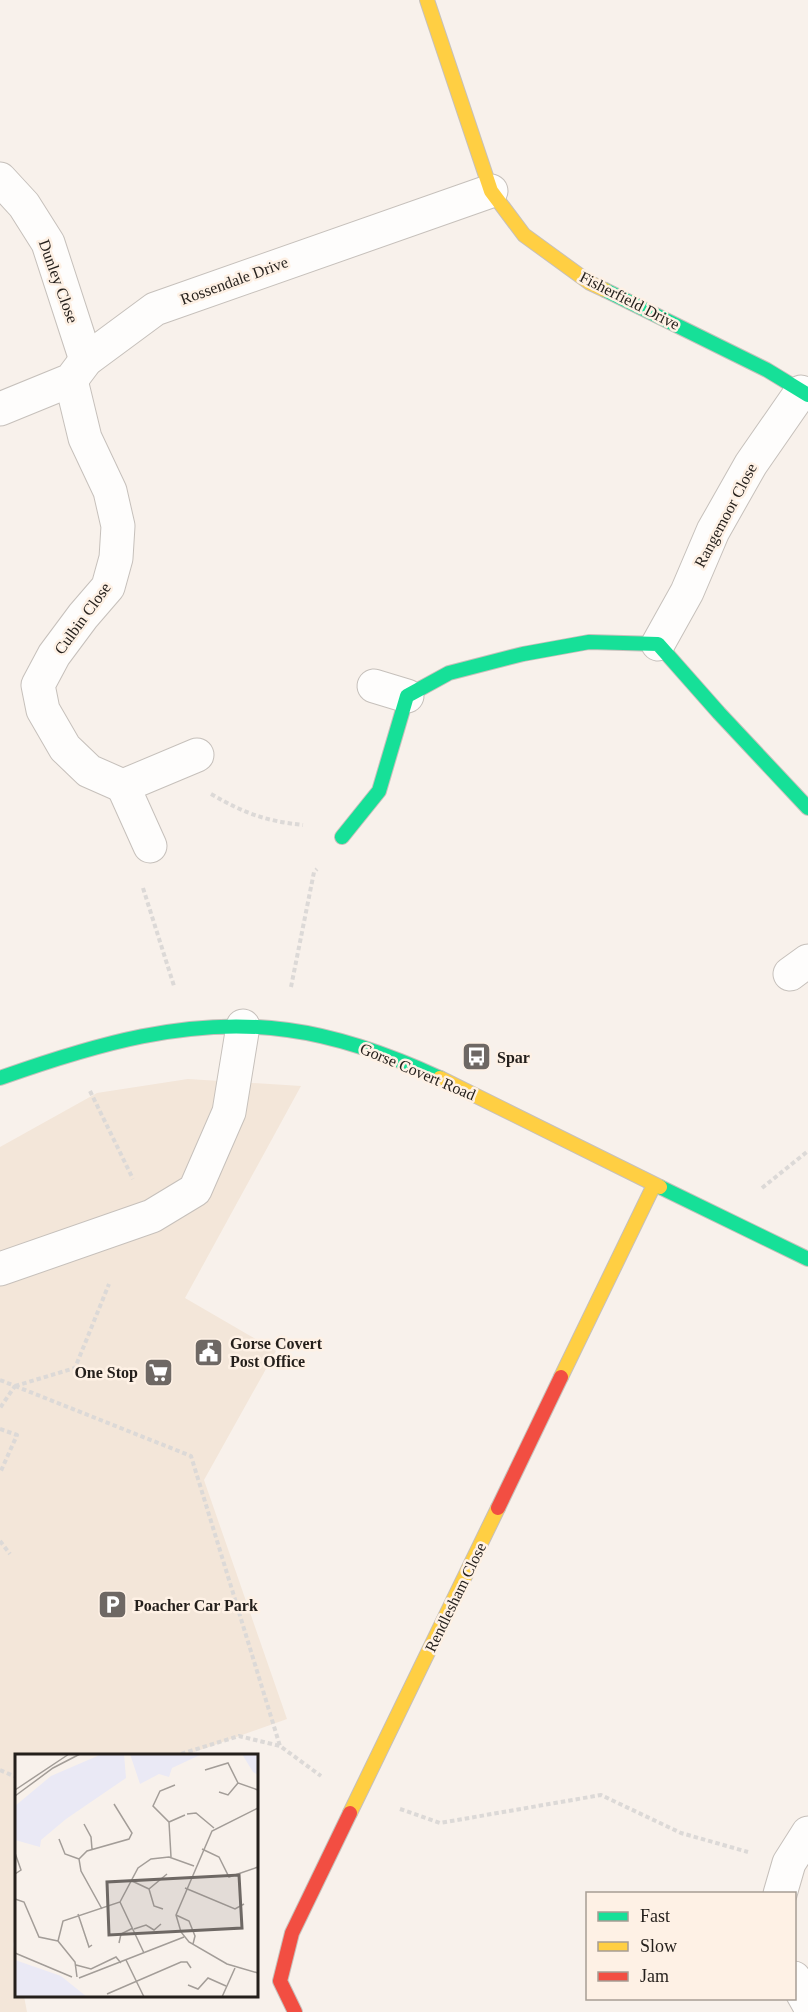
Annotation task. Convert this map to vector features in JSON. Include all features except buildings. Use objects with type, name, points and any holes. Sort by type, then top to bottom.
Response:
[{"type":"street","name":"Fisherfield Drive","points":[[427,0],[491,190],[524,236],[590,283],[767,370],[805,393]]},
{"type":"street","name":"Dunley Close","points":[[0,179],[24,205],[48,243],[78,370]]},
{"type":"street","name":"Rossendale Drive","points":[[0,409],[78,370],[155,309],[491,190]]},
{"type":"street","name":"Culbin Close","points":[[78,370],[85,438],[110,491],[118,526],[116,558],[108,587],[54,655],[38,685],[43,710],[65,748],[89,771],[123,786]]},
{"type":"street","name":"Rangemoor Close","points":[[658,644],[687,592],[713,531],[734,493],[751,464],[805,393]]},
{"type":"street","points":[[374,686],[407,696],[449,673],[523,654],[589,642],[658,644],[808,808]]},
{"type":"street","points":[[342,837],[379,791],[407,696]]},
{"type":"street","points":[[150,846],[123,786],[197,755]]},
{"type":"street","points":[[0,1269],[152,1216],[195,1190],[229,1112],[243,1026]]},
{"type":"street","name":"Gorse Covert Road","points":[[0,1078],[73,1052],[123,1039],[187,1027],[243,1026],[282,1029],[334,1039],[367,1047],[458,1086],[808,1260]]},
{"type":"street","name":"Rendlesham Close","points":[[295,2012],[280,1982],[292,1933],[654,1185]]},
{"type":"street","points":[[785,1878],[808,1833]]},
{"type":"street","points":[[796,1980],[808,2003]]},
{"type":"path","points":[[197,755],[210,793],[225,802],[247,813],[274,822],[304,825],[342,837],[314,872],[282,1029]]},
{"type":"path","points":[[150,846],[137,869],[187,1027]]},
{"type":"path","points":[[87,1085],[152,1216]]},
{"type":"path","points":[[725,1218],[808,1151]]},
{"type":"path","points":[[0,1408],[15,1386],[75,1368],[110,1284]]},
{"type":"path","points":[[0,1380],[191,1456],[280,1746]]},
{"type":"path","points":[[0,1429],[17,1435],[0,1473]]},
{"type":"path","points":[[0,1541],[10,1554]]},
{"type":"path","points":[[177,1754],[239,1736],[280,1746],[319,1774],[359,1795],[440,1823],[601,1795],[785,1878]]},
{"type":"path","points":[[0,1770],[15,1777]]},
{"type":"shaded area","points":[[188,1079],[301,1086],[185,1298],[276,1351],[204,1480],[287,1719],[189,1754],[15,1754],[15,1939],[13,1944],[15,1997],[24,1997],[27,2012],[0,2012],[0,1147],[97,1093]]},
{"type":"traffic: fast","points":[[605,290],[767,370],[808,395]]},
{"type":"traffic: fast","points":[[342,837],[379,791],[407,696],[449,673],[523,654],[589,642],[658,644],[808,808]]},
{"type":"traffic: fast","points":[[0,1078],[70,1055],[142,1036],[214,1027],[288,1030],[327,1037],[385,1055],[440,1078]]},
{"type":"traffic: fast","points":[[660,1187],[808,1259]]},
{"type":"traffic: slow","points":[[427,0],[491,191],[524,235],[590,283],[605,290]]},
{"type":"traffic: slow","points":[[440,1078],[660,1187]]},
{"type":"traffic: slow","points":[[561,1377],[654,1185]]},
{"type":"traffic: slow","points":[[350,1813],[498,1508]]},
{"type":"traffic: jam","points":[[498,1508],[561,1377]]},
{"type":"traffic: jam","points":[[295,2012],[280,1981],[292,1933],[350,1813]]},
{"type":"place","name":"Spar","points":[[476,1057]]},
{"type":"place","name":"Gorse Covert Post Office","points":[[209,1352]]},
{"type":"place","name":"One Stop","points":[[159,1372]]},
{"type":"place","name":"Poacher Car Park","points":[[113,1605]]}]
